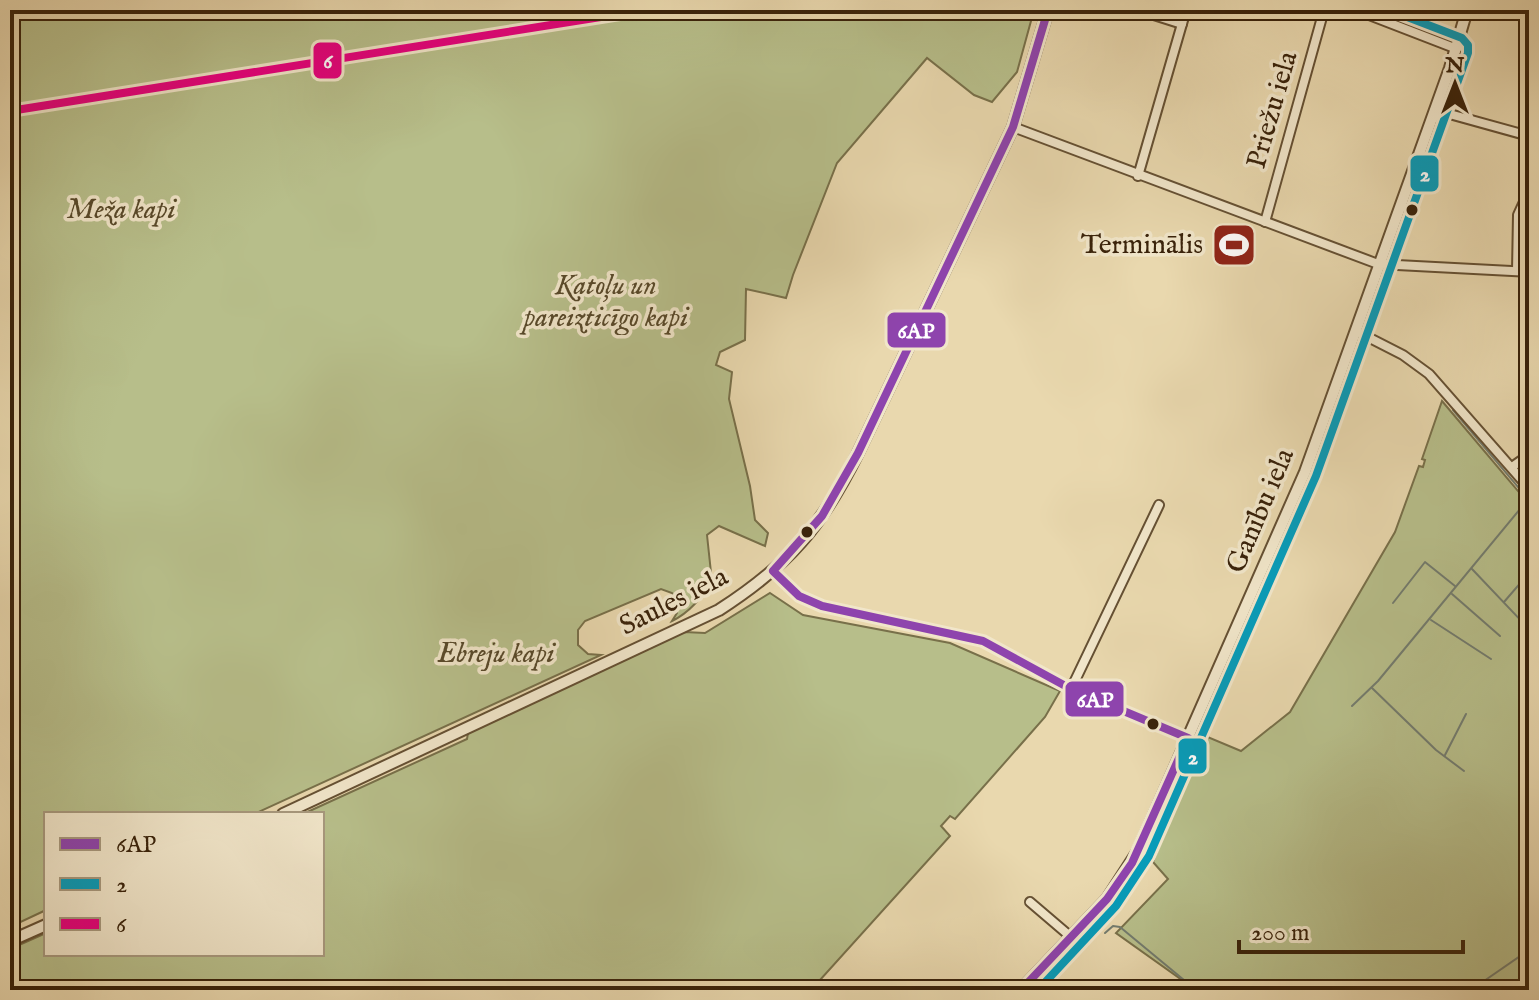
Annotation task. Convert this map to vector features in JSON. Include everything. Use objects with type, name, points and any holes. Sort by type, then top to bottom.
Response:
[{"type":"street","points":[[10,111],[645,10]]},
{"type":"street","name":"Saules iela","points":[[287,812],[719,610],[773,571],[806,539],[838,494],[1013,127],[1048,10]]},
{"type":"street","points":[[1138,10],[1182,24]]},
{"type":"street","points":[[1138,176],[1186,10]]},
{"type":"street","name":"Priežu iela","points":[[1265,222],[1324,10]]},
{"type":"street","points":[[1356,10],[1457,49]]},
{"type":"street","name":"Ganību iela","points":[[1021,990],[1107,899],[1132,863],[1305,472],[1457,49],[1467,10]]},
{"type":"street","points":[[1435,110],[1528,136],[1529,121]]},
{"type":"street","points":[[1013,127],[1378,264],[1529,272]]},
{"type":"street","points":[[1517,271],[1518,215],[1529,191]]},
{"type":"street","points":[[1356,331],[1403,355],[1429,374],[1529,488]]},
{"type":"street","points":[[1512,467],[1529,455]]},
{"type":"street","points":[[1071,689],[1159,505]]},
{"type":"street","points":[[773,571],[799,596],[822,606],[983,641],[1071,689],[1188,738]]},
{"type":"street","points":[[1030,902],[1071,937]]},
{"type":"street","points":[[10,941],[44,926]]},
{"type":"green space","points":[[10,10],[1034,10],[1017,72],[992,102],[974,95],[927,58],[837,163],[786,298],[746,289],[745,340],[720,352],[716,365],[732,372],[729,399],[755,520],[768,533],[765,546],[719,526],[707,535],[712,582],[678,618],[672,621],[677,613],[672,593],[661,589],[585,621],[578,630],[578,645],[588,654],[601,655],[258,812],[44,812],[44,911],[10,927]]},
{"type":"green space","points":[[1442,401],[1529,504],[1529,990],[1196,990],[1116,933],[1168,879],[1153,862],[1203,735],[1241,751],[1290,712],[1395,532],[1419,466],[1423,467],[1425,460],[1422,459]]},
{"type":"green space","points":[[770,593],[803,615],[950,643],[1060,691],[1045,717],[955,819],[950,816],[941,826],[950,836],[811,990],[10,990],[10,949],[44,934],[44,956],[324,956],[324,812],[307,812],[467,739],[468,733],[684,632],[705,633]]},
{"type":"waterway","points":[[1453,410],[1529,500]]},
{"type":"waterway","points":[[1352,706],[1378,681],[1525,503]]},
{"type":"waterway","points":[[1393,603],[1425,562],[1455,586]]},
{"type":"waterway","points":[[1472,569],[1529,629]]},
{"type":"waterway","points":[[1504,602],[1529,573]]},
{"type":"waterway","points":[[1452,594],[1500,636]]},
{"type":"waterway","points":[[1431,620],[1491,659]]},
{"type":"waterway","points":[[1372,688],[1436,750],[1464,771]]},
{"type":"waterway","points":[[1445,755],[1466,714]]},
{"type":"waterway","points":[[1105,933],[1113,926],[1120,927],[1196,990]]},
{"type":"waterway","points":[[1471,990],[1529,950]]},
{"type":"transit line","name":"6","points":[[10,111],[645,10]]},
{"type":"transit line","name":"6AP","points":[[1021,990],[1107,899],[1132,863],[1188,738],[1071,689],[983,641],[822,606],[799,596],[773,571],[822,516],[858,453],[1013,127],[1048,10]]},
{"type":"transit line","name":"2","points":[[1038,990],[1116,906],[1149,856],[1316,476],[1468,53],[1468,45],[1462,38],[1389,10]]},
{"type":"place","name":"Terminālis","points":[[1234,245]]},
{"type":"park label","name":"Meža kapi","points":[[121,210]]},
{"type":"park label","name":"Katoļu un pareizticīgo kapi","points":[[606,302]]},
{"type":"park label","name":"Ebreju kapi","points":[[496,654]]}]
